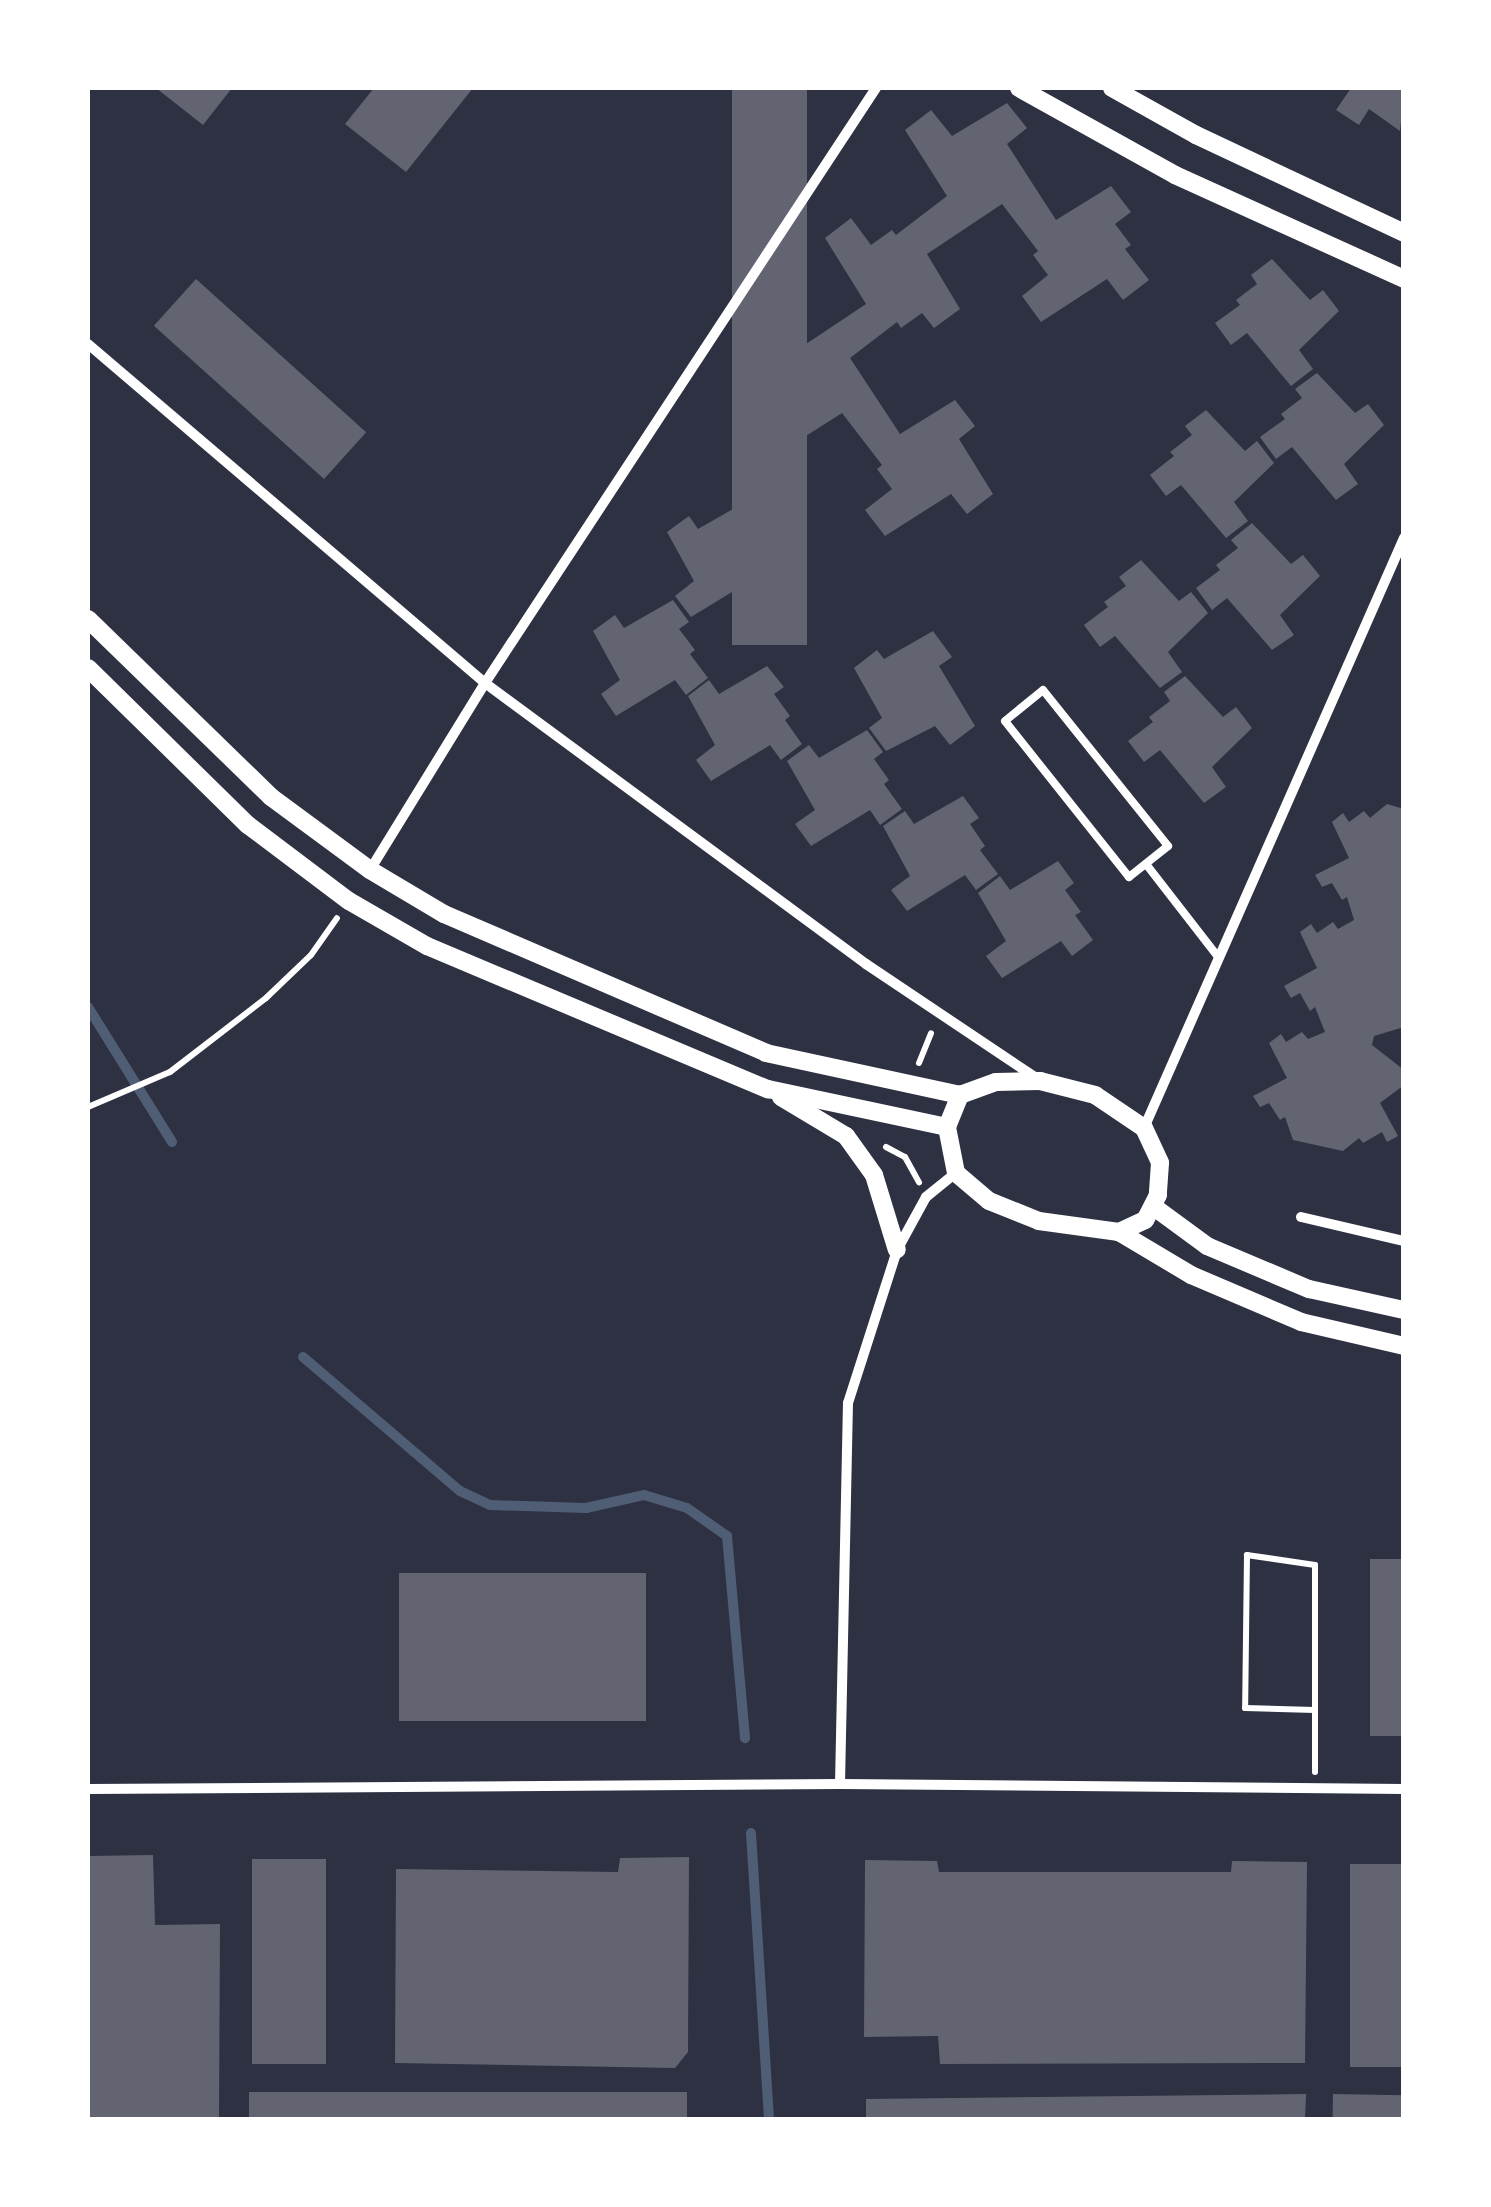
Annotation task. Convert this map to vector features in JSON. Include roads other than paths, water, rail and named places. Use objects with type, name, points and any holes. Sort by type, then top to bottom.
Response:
[{"type":"street","points":[[370,870],[484,683],[876,88]]},
{"type":"street","points":[[1019,88],[1176,174],[1404,279]]},
{"type":"street","points":[[1112,88],[1196,135],[1404,233]]},
{"type":"street","points":[[88,344],[484,683],[866,964],[1040,1081]]},
{"type":"street","points":[[1144,1128],[1404,538]]},
{"type":"street","points":[[88,619],[272,797],[370,870],[444,914],[766,1053],[960,1096],[996,1082],[1040,1081],[1095,1095],[1144,1128],[1160,1163],[1154,1206],[1145,1220],[1120,1232]]},
{"type":"street","points":[[88,668],[248,825],[349,900],[427,946],[768,1089],[846,1136],[874,1175],[897,1250]]},
{"type":"street","points":[[768,1089],[948,1127]]},
{"type":"street","points":[[960,1096],[948,1127],[956,1172],[989,1201],[1039,1222],[1120,1232],[1191,1275],[1301,1322],[1404,1346]]},
{"type":"street","points":[[840,1784],[848,1402],[897,1250],[926,1197],[956,1172]]},
{"type":"street","points":[[1154,1206],[1207,1246],[1309,1289],[1404,1310]]},
{"type":"street","points":[[1301,1217],[1404,1241]]},
{"type":"street","points":[[88,1789],[840,1784],[1404,1789]]},
{"type":"lane","points":[[1043,690],[1168,846],[1146,864],[1129,877],[1005,721],[1043,690]]},
{"type":"lane","points":[[1146,864],[1219,958]]},
{"type":"waterway","points":[[88,1007],[172,1142]]},
{"type":"waterway","points":[[303,1357],[460,1491],[490,1505],[586,1508],[644,1495],[687,1508],[727,1536],[745,1738]]},
{"type":"waterway","points":[[751,1833],[769,2120]]}]
